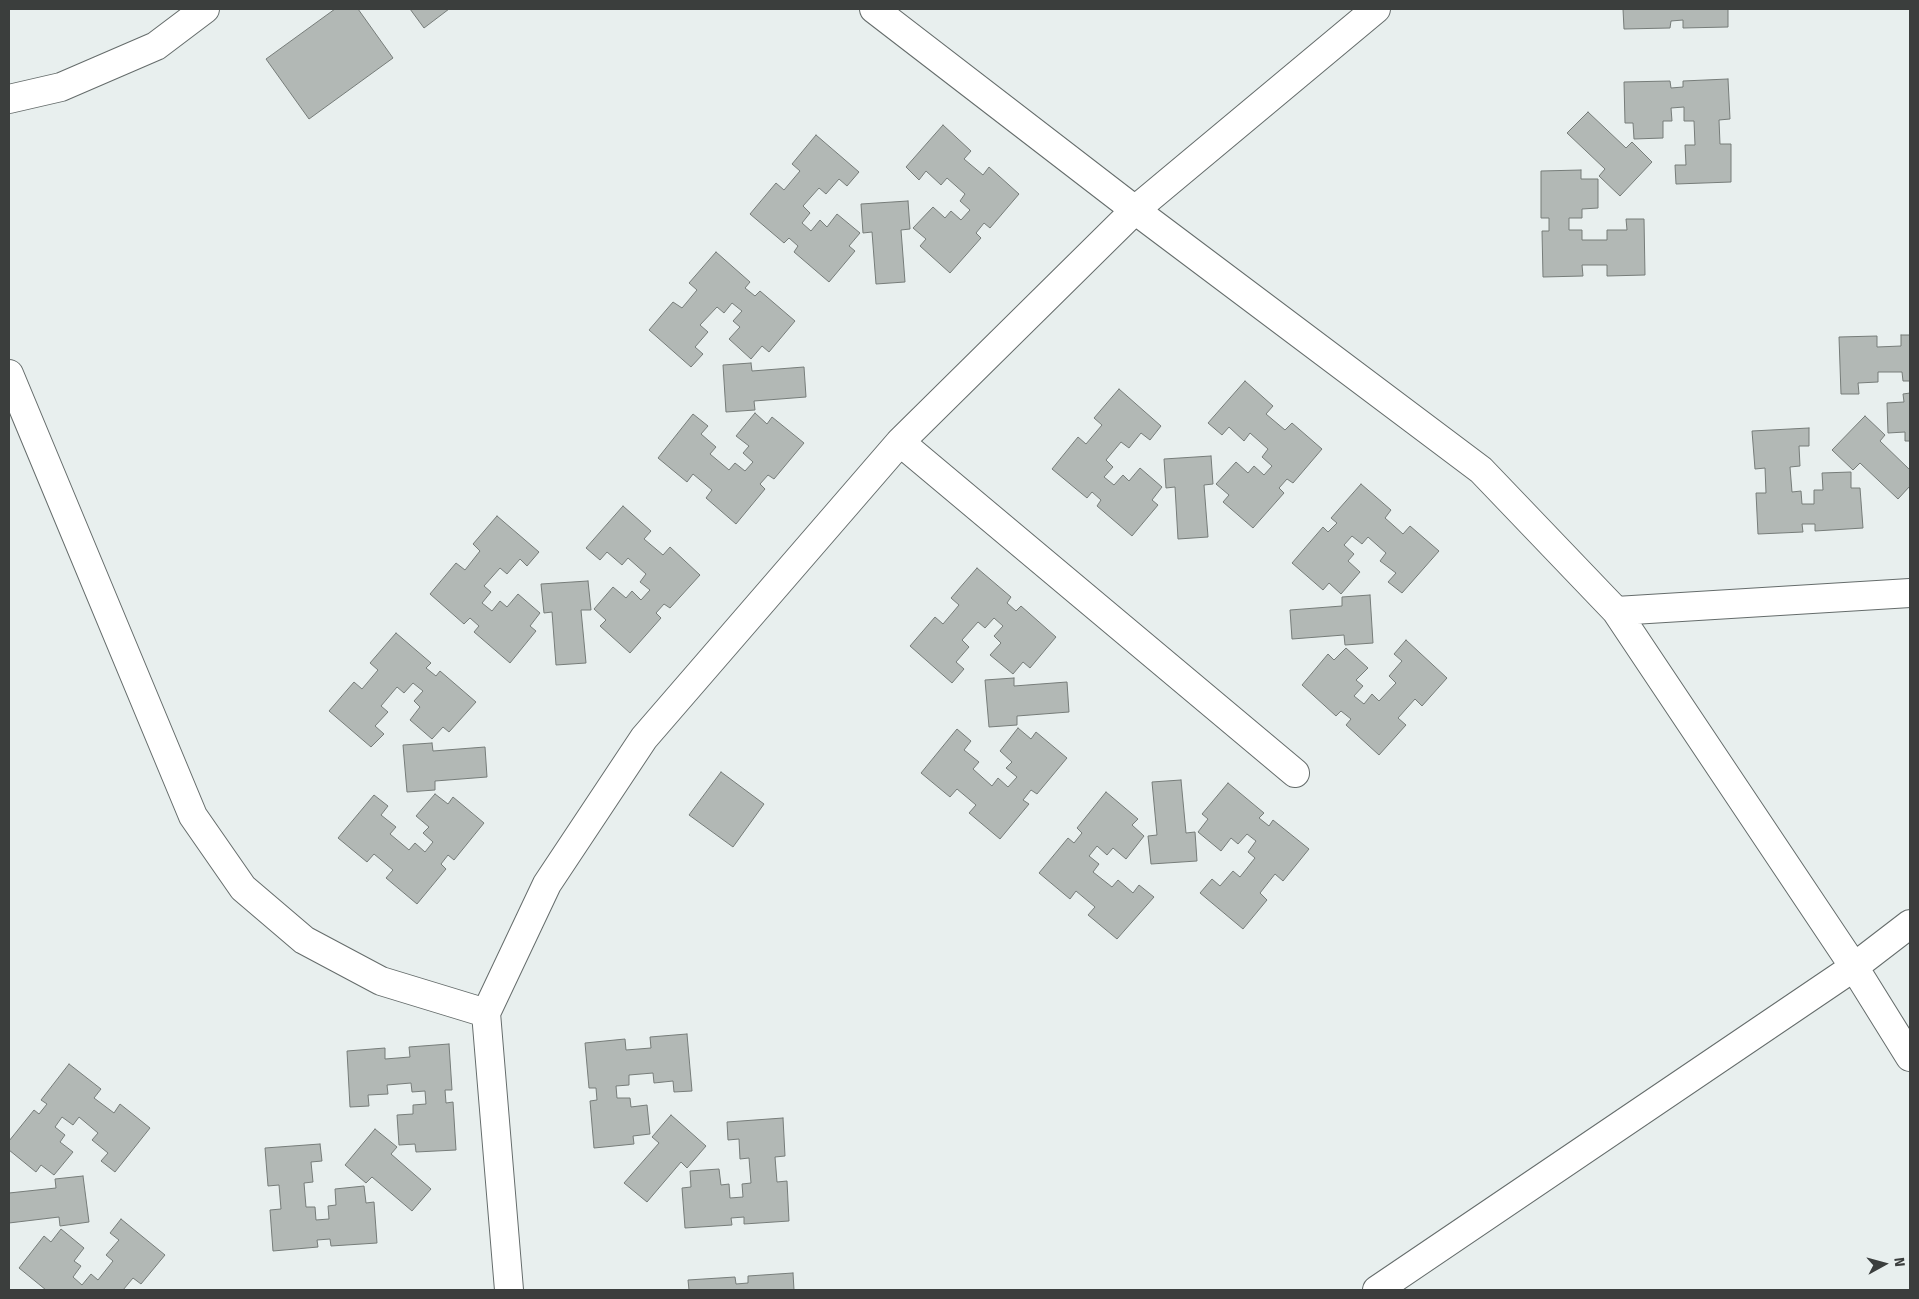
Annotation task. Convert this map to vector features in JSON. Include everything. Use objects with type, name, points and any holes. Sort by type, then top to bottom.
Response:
[{"type":"street","points":[[9,99],[61,87],[156,46],[205,9]]},
{"type":"street","points":[[874,9],[1135,210],[1482,470],[1616,611],[1854,967],[1910,1057]]},
{"type":"street","points":[[509,1290],[486,1013],[547,884],[644,738],[900,442],[1135,210],[1376,9]]},
{"type":"street","points":[[9,374],[193,816],[243,888],[304,940],[381,982],[486,1013]]},
{"type":"street","points":[[900,442],[1295,773]]},
{"type":"street","points":[[1616,611],[1910,593]]},
{"type":"street","points":[[1377,1290],[1854,967],[1910,924]]},
{"type":"building","points":[[335,9],[358,9],[393,58],[309,119],[266,59]]},
{"type":"building","points":[[410,9],[449,9],[424,28]]},
{"type":"building","points":[[1623,9],[1728,9],[1728,27],[1683,28],[1683,20],[1671,21],[1670,28],[1624,29]]},
{"type":"building","points":[[1728,79],[1730,119],[1719,120],[1720,144],[1731,144],[1731,182],[1676,184],[1675,165],[1686,165],[1685,145],[1695,145],[1694,121],[1684,121],[1684,107],[1671,108],[1672,121],[1663,121],[1663,138],[1634,139],[1633,123],[1625,123],[1624,82],[1670,81],[1671,88],[1683,87],[1683,81]]},
{"type":"building","points":[[1588,112],[1626,148],[1632,142],[1652,162],[1620,196],[1599,176],[1605,169],[1567,133]]},
{"type":"building","points":[[943,125],[971,151],[964,159],[983,175],[989,167],[1019,194],[990,228],[984,223],[976,233],[981,238],[950,273],[920,246],[926,239],[913,228],[933,207],[945,218],[951,211],[961,220],[970,210],[960,201],[965,194],[947,178],[941,185],[926,171],[919,180],[906,167]]},
{"type":"building","points":[[816,135],[859,172],[847,186],[839,179],[826,194],[819,188],[803,206],[810,213],[802,223],[811,231],[820,220],[827,227],[837,214],[860,233],[849,246],[855,251],[829,282],[794,252],[798,246],[789,238],[784,243],[750,214],[776,183],[784,190],[800,171],[792,164]]},
{"type":"building","points":[[1581,170],[1581,179],[1598,179],[1598,208],[1582,209],[1582,218],[1569,218],[1569,230],[1582,230],[1582,240],[1607,240],[1607,230],[1627,230],[1626,219],[1644,219],[1645,275],[1607,276],[1607,265],[1582,265],[1583,276],[1543,277],[1542,231],[1549,231],[1549,218],[1541,218],[1541,171]]},
{"type":"building","points":[[908,201],[910,229],[901,230],[905,282],[876,284],[872,232],[863,233],[861,204]]},
{"type":"building","points":[[716,252],[750,282],[745,288],[755,296],[760,291],[795,321],[769,352],[762,346],[751,359],[729,339],[740,327],[733,321],[742,311],[732,303],[724,313],[717,307],[700,325],[708,332],[695,347],[703,354],[691,367],[649,330],[673,302],[682,308],[697,290],[689,283]]},
{"type":"building","points":[[1901,335],[1910,335],[1910,381],[1903,381],[1902,372],[1878,372],[1878,382],[1858,383],[1859,394],[1841,394],[1839,337],[1877,336],[1877,347],[1901,346]]},
{"type":"building","points":[[751,363],[752,371],[804,367],[806,397],[754,401],[755,410],[726,412],[723,365]]},
{"type":"building","points":[[1245,381],[1273,406],[1266,414],[1285,430],[1292,423],[1322,449],[1293,483],[1287,479],[1279,488],[1284,493],[1253,528],[1223,502],[1229,495],[1216,484],[1236,462],[1248,473],[1254,466],[1264,475],[1272,466],[1262,457],[1268,449],[1250,433],[1244,441],[1229,427],[1222,435],[1208,423]]},
{"type":"building","points":[[1119,389],[1161,426],[1150,440],[1141,433],[1129,448],[1121,442],[1106,460],[1113,467],[1104,477],[1114,485],[1123,475],[1129,481],[1140,468],[1162,487],[1152,500],[1158,505],[1132,536],[1097,506],[1101,500],[1092,492],[1087,498],[1052,469],[1078,437],[1086,444],[1102,425],[1094,418]]},
{"type":"building","points":[[1910,393],[1910,441],[1905,441],[1905,432],[1888,433],[1887,403],[1904,402],[1903,394]]},
{"type":"building","points":[[755,413],[767,424],[772,417],[804,443],[774,479],[768,475],[760,484],[765,489],[736,524],[706,498],[712,490],[693,474],[687,482],[658,458],[693,414],[708,426],[701,434],[716,447],[710,454],[729,470],[735,463],[745,471],[753,462],[743,453],[749,446],[736,436]]},
{"type":"building","points":[[1865,416],[1885,435],[1880,441],[1910,470],[1910,486],[1898,499],[1860,463],[1853,470],[1832,450]]},
{"type":"building","points":[[1809,428],[1809,446],[1799,446],[1800,466],[1790,467],[1792,492],[1801,491],[1802,504],[1814,504],[1814,490],[1823,490],[1822,473],[1851,472],[1851,488],[1860,488],[1863,528],[1815,531],[1815,524],[1802,524],[1803,532],[1758,534],[1756,493],[1766,493],[1765,468],[1755,469],[1752,431]]},
{"type":"building","points":[[1211,456],[1213,484],[1204,485],[1208,537],[1178,539],[1175,487],[1166,488],[1164,459]]},
{"type":"building","points":[[1361,484],[1391,510],[1385,518],[1403,534],[1410,526],[1439,551],[1402,593],[1388,582],[1396,573],[1380,561],[1386,553],[1368,537],[1362,544],[1352,536],[1344,545],[1354,554],[1348,561],[1360,572],[1341,594],[1329,583],[1323,590],[1292,563],[1323,527],[1328,532],[1337,523],[1331,518]]},
{"type":"building","points":[[623,506],[651,531],[644,539],[663,555],[670,547],[700,575],[670,608],[664,604],[656,613],[661,618],[630,653],[600,626],[606,620],[594,609],[613,587],[626,598],[632,591],[641,600],[650,590],[640,582],[646,574],[628,558],[622,565],[607,552],[600,560],[586,548]]},
{"type":"building","points":[[497,516],[539,552],[527,566],[520,559],[507,574],[500,568],[484,586],[491,592],[482,603],[492,611],[500,601],[507,607],[518,594],[540,613],[530,626],[536,631],[510,663],[474,632],[479,626],[470,618],[464,624],[430,594],[456,563],[465,570],[480,551],[473,544]]},
{"type":"building","points":[[977,568],[1011,597],[1007,603],[1016,611],[1021,606],[1056,637],[1030,668],[1023,662],[1013,674],[990,655],[1001,643],[994,636],[1003,626],[994,618],[985,628],[978,622],[962,640],[969,647],[956,662],[964,669],[952,683],[910,646],[935,617],[943,624],[959,605],[951,598]]},
{"type":"building","points":[[588,581],[591,610],[581,610],[586,663],[556,665],[552,612],[544,613],[541,584]]},
{"type":"building","points":[[1370,595],[1373,643],[1345,645],[1344,635],[1292,639],[1290,610],[1342,606],[1342,597]]},
{"type":"building","points":[[396,633],[431,663],[426,668],[436,676],[440,671],[476,702],[449,732],[443,727],[432,739],[410,720],[420,707],[414,701],[423,691],[413,683],[404,693],[397,687],[381,706],[388,712],[375,726],[384,734],[371,747],[329,711],[354,682],[362,689],[378,670],[370,663]]},
{"type":"building","points":[[1406,640],[1447,678],[1422,706],[1415,699],[1398,718],[1406,725],[1379,755],[1346,725],[1351,719],[1341,711],[1336,716],[1302,685],[1328,654],[1334,660],[1346,648],[1368,668],[1356,680],[1363,686],[1354,696],[1364,704],[1372,694],[1379,701],[1396,683],[1389,676],[1402,661],[1394,654]]},
{"type":"building","points":[[1014,678],[1014,686],[1067,682],[1069,712],[1017,716],[1017,725],[989,727],[985,680]]},
{"type":"building","points":[[1018,728],[1031,739],[1036,732],[1067,758],[1037,794],[1031,790],[1023,800],[1029,804],[1000,839],[969,813],[976,805],[957,789],[950,797],[921,773],[957,729],[971,741],[964,750],[979,762],[973,769],[992,786],[998,778],[1008,787],[1017,777],[1006,768],[1012,762],[1000,751]]},
{"type":"building","points":[[432,743],[433,751],[485,747],[487,777],[435,781],[435,790],[407,792],[403,745]]},
{"type":"building","points":[[721,772],[764,804],[733,847],[689,815]]},
{"type":"building","points":[[1181,780],[1186,833],[1195,832],[1197,861],[1151,864],[1148,836],[1157,835],[1152,782]]},
{"type":"building","points":[[1228,783],[1264,813],[1259,818],[1269,826],[1273,820],[1309,849],[1283,881],[1275,874],[1260,893],[1267,900],[1243,929],[1200,893],[1212,879],[1220,886],[1233,871],[1240,877],[1255,858],[1248,852],[1256,841],[1247,834],[1238,844],[1231,838],[1221,851],[1198,832],[1208,819],[1202,814]]},
{"type":"building","points":[[1106,792],[1138,819],[1132,825],[1144,836],[1126,859],[1113,848],[1107,855],[1097,846],[1089,856],[1099,864],[1093,872],[1112,887],[1118,880],[1133,893],[1139,885],[1154,897],[1117,939],[1088,915],[1095,907],[1076,891],[1070,899],[1039,873],[1068,838],[1074,843],[1082,833],[1077,828]]},
{"type":"building","points":[[435,794],[448,804],[453,797],[484,823],[454,860],[448,855],[441,864],[446,869],[417,904],[386,878],[393,870],[374,854],[367,862],[338,838],[374,795],[388,806],[381,815],[396,827],[390,834],[409,850],[415,843],[425,852],[433,842],[423,833],[429,827],[416,816]]},
{"type":"building","points":[[687,1034],[692,1091],[674,1092],[673,1081],[654,1083],[653,1073],[629,1075],[629,1085],[616,1086],[617,1098],[630,1098],[631,1107],[647,1105],[650,1134],[633,1136],[634,1144],[594,1148],[590,1101],[597,1100],[596,1088],[589,1088],[585,1043],[625,1039],[626,1050],[651,1048],[650,1037]]},
{"type":"building","points":[[449,1044],[452,1090],[445,1090],[446,1103],[453,1102],[456,1150],[416,1152],[415,1144],[399,1145],[397,1115],[413,1114],[413,1105],[426,1104],[425,1091],[412,1092],[411,1083],[387,1085],[388,1094],[368,1095],[369,1106],[350,1107],[347,1051],[385,1048],[385,1059],[410,1057],[409,1047]]},
{"type":"building","points":[[69,1064],[101,1089],[94,1098],[114,1113],[120,1104],[150,1128],[115,1172],[101,1161],[108,1153],[92,1140],[98,1133],[79,1117],[73,1125],[62,1117],[55,1127],[65,1135],[60,1142],[73,1152],[54,1175],[41,1165],[36,1172],[9,1150],[9,1141],[34,1110],[39,1114],[47,1104],[41,1100]]},
{"type":"building","points":[[671,1115],[706,1146],[687,1168],[681,1162],[647,1202],[624,1183],[659,1143],[652,1137]]},
{"type":"building","points":[[783,1118],[785,1156],[775,1157],[777,1182],[787,1181],[789,1221],[744,1224],[744,1217],[731,1218],[732,1225],[685,1228],[682,1188],[691,1187],[690,1171],[719,1169],[721,1185],[729,1184],[730,1198],[743,1197],[742,1184],[751,1183],[749,1158],[740,1159],[739,1139],[728,1140],[727,1122]]},
{"type":"building","points":[[375,1129],[397,1147],[391,1154],[431,1189],[412,1211],[372,1177],[366,1183],[345,1165]]},
{"type":"building","points":[[320,1144],[322,1161],[311,1162],[313,1182],[304,1183],[306,1207],[315,1207],[316,1220],[329,1219],[328,1206],[336,1205],[335,1189],[364,1186],[366,1203],[374,1202],[377,1243],[331,1246],[330,1239],[317,1240],[318,1247],[273,1251],[270,1210],[281,1209],[279,1185],[268,1186],[265,1148]]},
{"type":"building","points":[[83,1176],[89,1222],[60,1226],[59,1217],[9,1223],[9,1193],[56,1188],[55,1179]]},
{"type":"building","points":[[121,1219],[165,1255],[141,1284],[133,1278],[123,1290],[46,1290],[19,1268],[44,1236],[51,1242],[61,1229],[84,1248],[74,1261],[81,1266],[73,1277],[82,1285],[91,1274],[98,1280],[113,1261],[106,1255],[119,1240],[110,1233]]},
{"type":"building","points":[[793,1273],[794,1290],[689,1290],[688,1280],[735,1277],[736,1284],[748,1283],[748,1276]]}]
